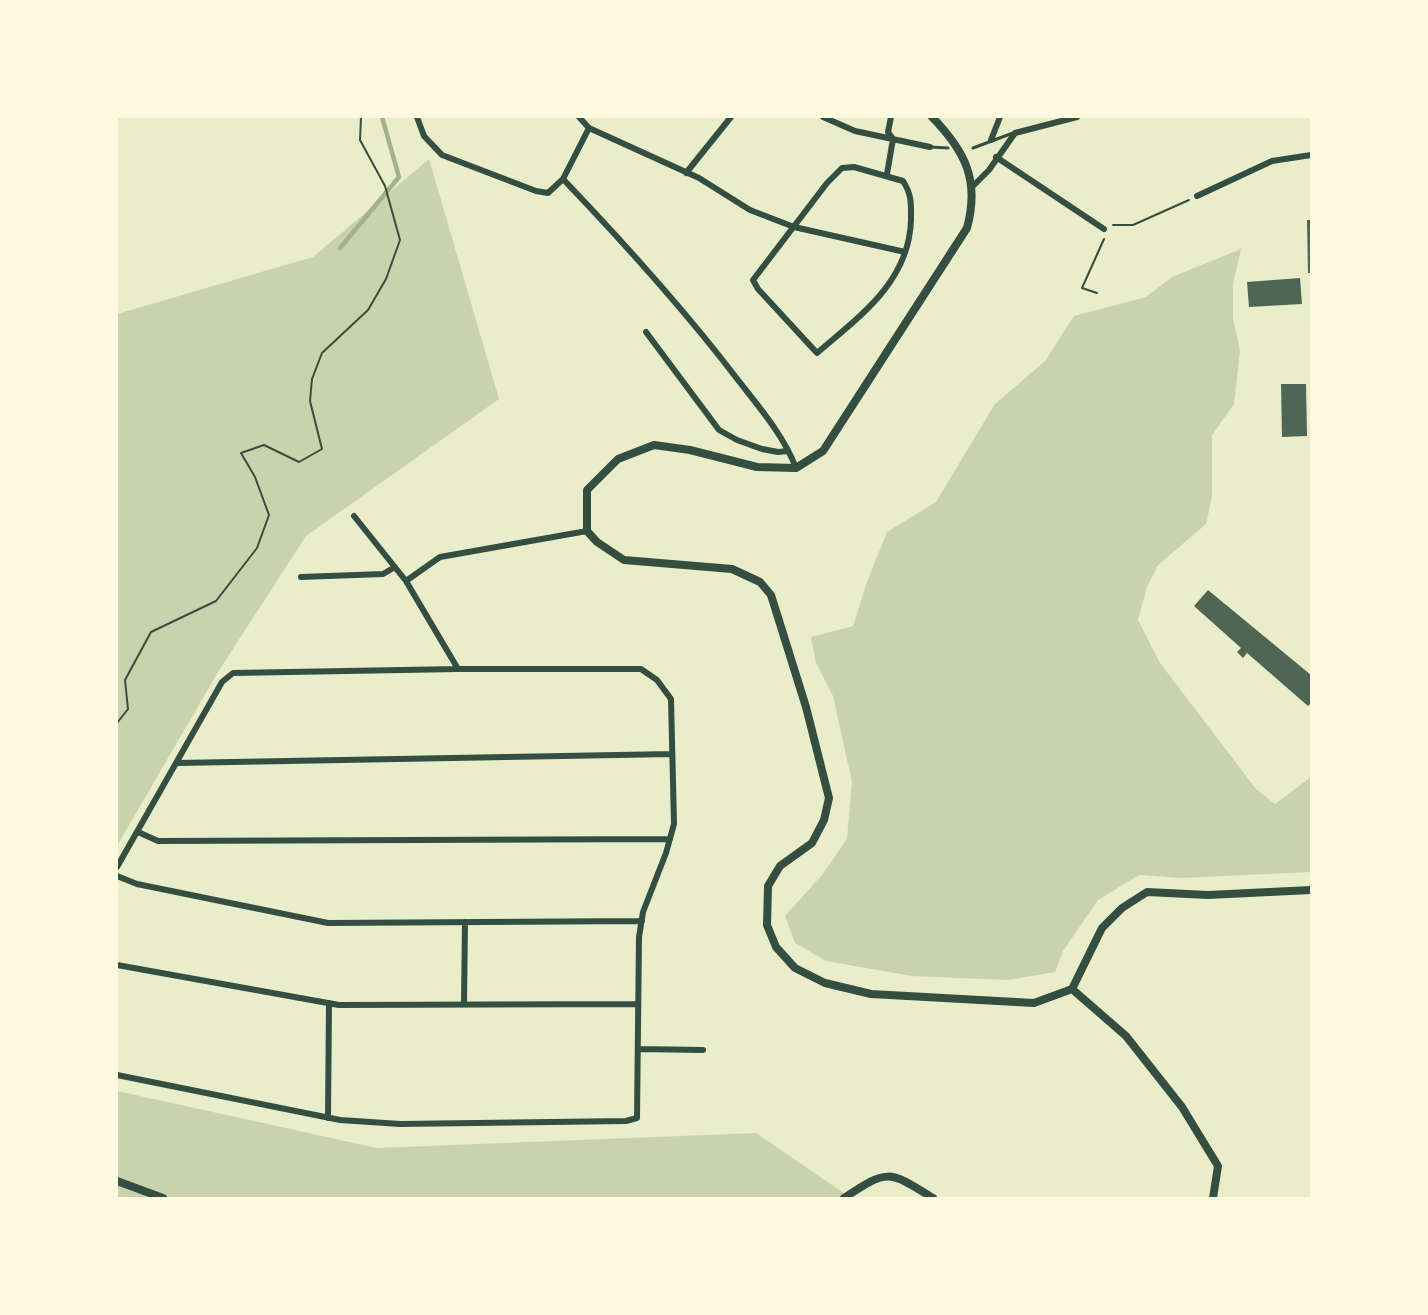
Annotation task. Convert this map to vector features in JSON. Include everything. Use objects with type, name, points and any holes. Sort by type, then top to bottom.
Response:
[{"type":"street","points":[[417,117],[424,136],[442,155],[536,191],[548,192],[563,179],[589,128]]},
{"type":"street","points":[[579,117],[589,128],[686,173],[750,210],[794,227],[905,252]]},
{"type":"street","points":[[686,173],[731,117]]},
{"type":"street","points":[[823,117],[855,131],[930,147]]},
{"type":"street","points":[[887,174],[893,139],[888,132],[891,117]]},
{"type":"street","points":[[932,117],[951,136],[970,170],[972,209],[967,228],[823,451],[796,468],[757,467],[690,450],[654,445],[618,459],[587,490],[587,531],[597,542],[624,560],[732,569],[760,582],[771,595],[806,707],[829,798],[824,820],[812,843],[780,866],[768,886],[767,925],[776,947],[795,968],[825,983],[871,993],[1034,1003],[1072,990],[1102,928],[1122,908],[1147,892],[1208,895],[1311,890]]},
{"type":"street","points":[[991,140],[1000,117]]},
{"type":"street","points":[[971,188],[989,170],[1015,133],[1077,117]]},
{"type":"street","points":[[1197,196],[1272,161],[1311,155]]},
{"type":"street","points":[[996,157],[1105,232]]},
{"type":"street","points":[[854,167],[887,174],[903,181],[912,195],[911,232],[905,252],[891,284],[879,299],[817,353],[758,289],[753,280],[822,190],[843,168],[854,167]]},
{"type":"street","points":[[563,179],[688,315],[754,401],[788,451],[796,468]]},
{"type":"street","points":[[646,332],[719,430],[737,440],[762,449],[778,453],[788,451]]},
{"type":"street","points":[[354,516],[406,581],[458,669]]},
{"type":"street","points":[[406,581],[440,557],[587,531]]},
{"type":"street","points":[[301,577],[383,574],[395,567]]},
{"type":"street","points":[[117,867],[222,682],[233,673],[640,669],[657,680],[671,699],[674,824],[642,921],[639,937],[637,1118],[626,1121],[400,1125],[328,1118],[117,1075]]},
{"type":"street","points":[[177,763],[672,754]]},
{"type":"street","points":[[138,832],[158,841],[670,839]]},
{"type":"street","points":[[117,876],[137,884],[328,923],[642,921]]},
{"type":"street","points":[[464,1004],[465,922]]},
{"type":"street","points":[[117,965],[329,1003],[638,1004]]},
{"type":"street","points":[[1072,990],[1126,1035],[1182,1107],[1218,1166],[1213,1198]]},
{"type":"street","points":[[328,1118],[329,1003]]},
{"type":"street","points":[[638,1049],[703,1050]]},
{"type":"street","points":[[844,1198],[869,1180],[886,1176],[905,1180],[933,1198]]},
{"type":"street","points":[[117,1180],[163,1198]]},
{"type":"lane","points":[[973,148],[1015,133]]},
{"type":"lane","points":[[930,147],[948,148]]},
{"type":"path","points":[[117,723],[128,709],[125,680],[151,632],[216,601],[257,548],[269,515],[255,477],[241,453],[264,445],[299,462],[322,449],[310,401],[312,379],[322,353],[368,310],[386,279],[400,240],[390,211],[385,186],[360,140],[361,117]]},
{"type":"path","points":[[1111,225],[1133,225],[1197,196]]},
{"type":"path","points":[[1096,293],[1082,288],[1105,232]]},
{"type":"green space","points":[[429,159],[499,399],[306,536],[218,672],[117,846],[117,314],[313,257]]},
{"type":"green space","points":[[1241,249],[1233,284],[1233,318],[1240,351],[1234,404],[1212,435],[1212,497],[1206,524],[1158,565],[1147,587],[1138,620],[1160,663],[1256,789],[1275,804],[1311,777],[1311,872],[1181,878],[1139,875],[1098,900],[1063,951],[1055,972],[1008,980],[912,976],[826,961],[795,943],[785,916],[822,875],[847,839],[852,782],[833,696],[816,663],[811,637],[853,626],[867,582],[887,532],[936,502],[995,404],[1045,361],[1074,316],[1146,297],[1172,277]]},
{"type":"green space","points":[[117,1091],[377,1148],[756,1133],[851,1198],[117,1198]]},
{"type":"building","points":[[1307,220],[1311,220],[1311,273],[1308,273]]},
{"type":"building","points":[[1300,278],[1302,304],[1249,307],[1247,282]]},
{"type":"building","points":[[1281,384],[1306,384],[1307,436],[1282,437]]},
{"type":"building","points":[[1208,590],[1311,675],[1311,703],[1308,706],[1247,653],[1243,658],[1237,652],[1241,648],[1194,606]]},
{"type":"waterway","points":[[340,248],[399,177],[382,117]]}]
